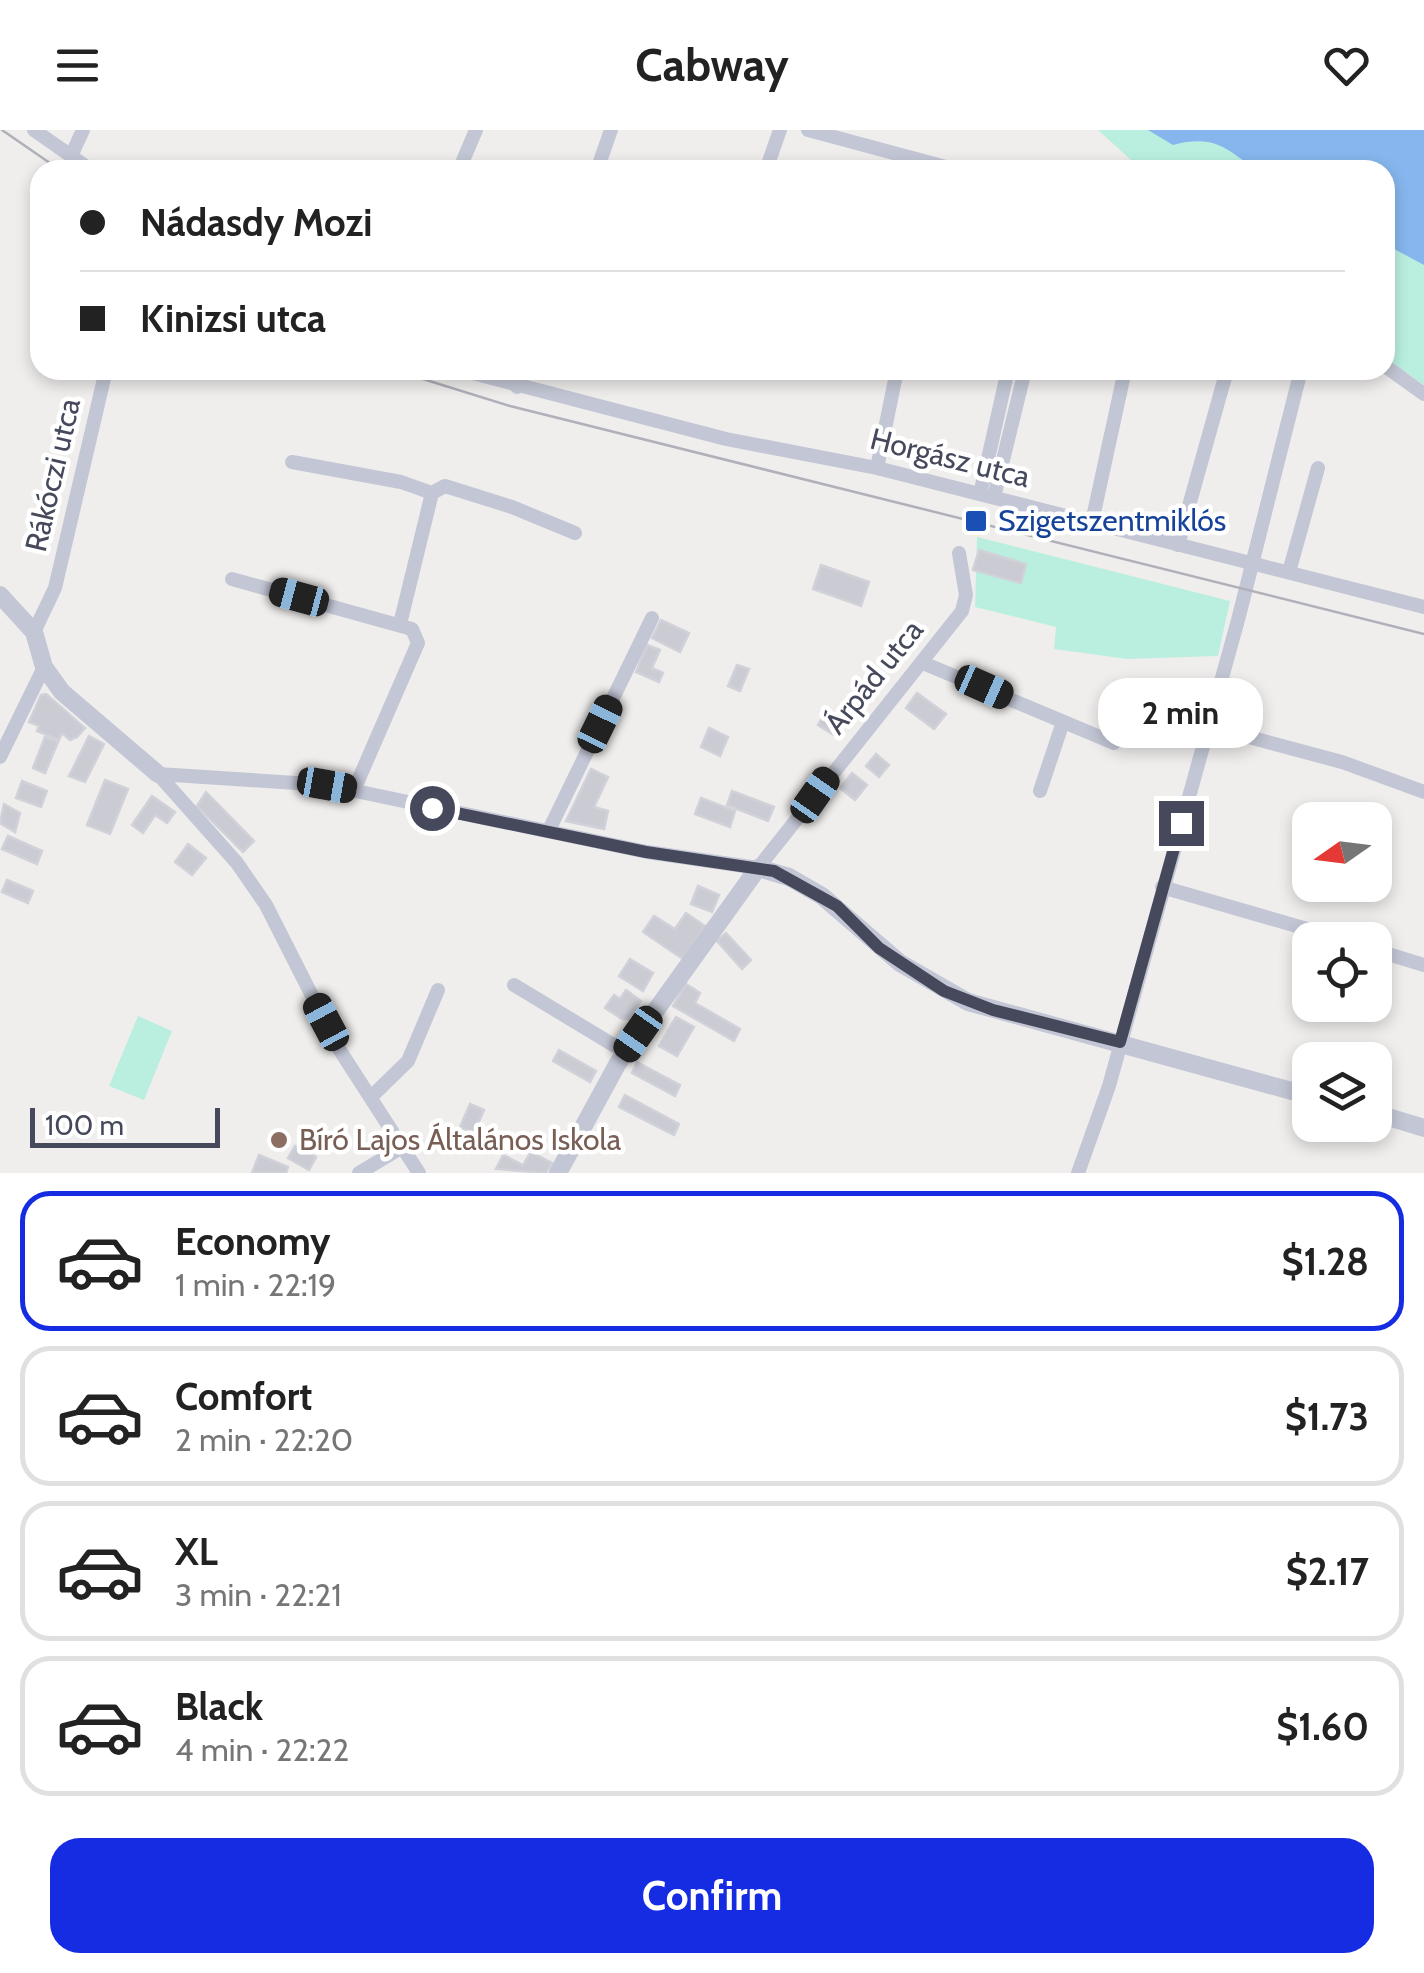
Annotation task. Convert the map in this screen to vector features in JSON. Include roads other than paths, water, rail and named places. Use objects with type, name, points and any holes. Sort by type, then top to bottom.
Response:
[{"type":"street","points":[[34,130],[77,160]]},
{"type":"street","points":[[71,156],[83,130]]},
{"type":"street","points":[[463,160],[476,130]]},
{"type":"street","points":[[600,160],[611,130]]},
{"type":"street","points":[[770,160],[780,130]]},
{"type":"street","points":[[808,130],[915,160]]},
{"type":"street","points":[[1395,373],[1424,394]]},
{"type":"street","name":"Rákóczi utca","points":[[34,632],[55,588],[104,380]]},
{"type":"street","name":"Horgász utca","points":[[492,380],[726,438],[877,468],[1424,607]]},
{"type":"street","points":[[517,388],[520,380]]},
{"type":"street","points":[[877,468],[895,380]]},
{"type":"street","points":[[987,495],[1006,380]]},
{"type":"street","points":[[987,495],[1023,380]]},
{"type":"street","points":[[1092,522],[1123,380]]},
{"type":"street","points":[[1178,545],[1224,380]]},
{"type":"street","points":[[1078,1173],[1109,1086],[1298,380]]},
{"type":"street","points":[[292,462],[400,482],[432,493],[445,486],[512,507],[575,533]]},
{"type":"street","points":[[1289,572],[1318,468]]},
{"type":"street","points":[[400,624],[432,493]]},
{"type":"street","name":"Árpád utca","points":[[558,1173],[626,1052],[758,868],[966,605],[960,553]]},
{"type":"street","points":[[232,579],[412,629],[418,643],[354,790]]},
{"type":"street","points":[[0,595],[34,632],[44,667],[62,692],[158,774],[236,862],[266,905],[339,1049],[419,1173]]},
{"type":"street","points":[[549,830],[652,618]]},
{"type":"street","points":[[924,662],[1114,743]]},
{"type":"street","points":[[0,756],[44,667]]},
{"type":"street","points":[[0,718],[12,731]]},
{"type":"street","points":[[1040,791],[1064,722]]},
{"type":"street","points":[[1208,726],[1342,762],[1424,792]]},
{"type":"street","points":[[158,774],[354,790],[646,852],[758,868],[790,877],[822,896],[879,948],[944,991],[993,1010],[1292,1091]]},
{"type":"street","points":[[186,805],[193,777]]},
{"type":"street","points":[[1162,887],[1292,925]]},
{"type":"street","points":[[1392,955],[1424,965]]},
{"type":"street","points":[[514,986],[626,1052]]},
{"type":"street","points":[[371,1098],[408,1061],[438,990]]},
{"type":"street","points":[[1392,1118],[1424,1128]]},
{"type":"street","points":[[359,1173],[404,1146]]},
{"type":"water","points":[[1148,130],[1424,130],[1424,265],[1395,249],[1395,160],[1244,160],[1207,142],[1173,145]]},
{"type":"tram line","points":[[2,130],[46,160]]},
{"type":"tram line","points":[[426,380],[510,406],[1424,634]]},
{"type":"place","name":"Szigetszentmiklós","points":[[976,521]]},
{"type":"place","name":"Bíró Lajos Általános Iskola","points":[[279,1140]]}]
